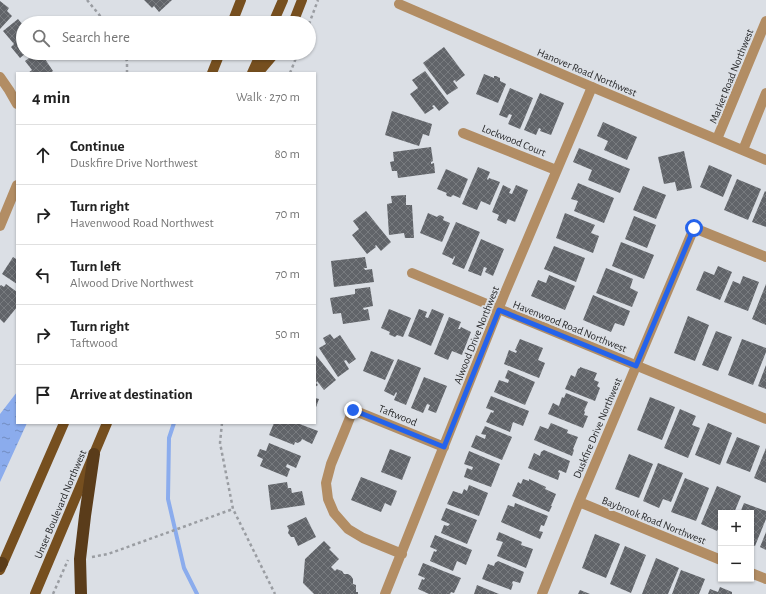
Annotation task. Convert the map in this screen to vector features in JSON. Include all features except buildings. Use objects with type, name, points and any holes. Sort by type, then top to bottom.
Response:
[{"type":"highway","points":[[80,594],[80,559],[94,454]]},
{"type":"main road","points":[[235,16],[241,0]]},
{"type":"main road","points":[[276,16],[283,0]]},
{"type":"main road","points":[[295,16],[302,0]]},
{"type":"main road","points":[[212,72],[217,60]]},
{"type":"main road","points":[[252,72],[258,60]]},
{"type":"main road","points":[[259,72],[269,60]]},
{"type":"main road","points":[[1,567],[64,424]]},
{"type":"main road","name":"Unser Boulevard Northwest","points":[[35,594],[107,424]]},
{"type":"street","name":"Hanover Road Northwest","points":[[399,4],[766,160]]},
{"type":"street","name":"Market Road Northwest","points":[[717,139],[766,21]]},
{"type":"street","points":[[0,77],[16,102]]},
{"type":"street","name":"Alwood Drive Northwest","points":[[385,594],[556,170],[592,87]]},
{"type":"street","points":[[743,150],[766,94]]},
{"type":"street","name":"Lockwood Court","points":[[463,132],[556,170]]},
{"type":"street","points":[[0,226],[16,187]]},
{"type":"street","name":"Duskfire Drive Northwest","points":[[542,594],[578,502],[694,228],[766,257]]},
{"type":"street","name":"Havenwood Road Northwest","points":[[412,273],[766,419]]},
{"type":"street","name":"Taftwood","points":[[402,554],[363,538],[348,529],[334,513],[328,499],[326,483],[331,464],[353,410],[444,447]]},
{"type":"street","name":"Baybrook Road Northwest","points":[[578,502],[718,559]]},
{"type":"street","points":[[754,574],[766,579]]},
{"type":"path","points":[[87,0],[100,16]]},
{"type":"path","points":[[312,16],[318,0]]},
{"type":"path","points":[[126,60],[127,72]]},
{"type":"path","points":[[290,72],[295,60]]},
{"type":"path","points":[[222,424],[220,444],[233,509],[275,594]]},
{"type":"path","points":[[53,594],[68,559],[80,559],[108,554],[233,509]]},
{"type":"water","points":[[16,393],[16,424],[27,424],[0,482],[0,414]]},
{"type":"waterway","points":[[174,424],[169,438],[168,499],[184,568],[197,594]]},
{"type":"route","points":[[353,410],[444,447],[499,310],[636,366],[694,228]]}]
